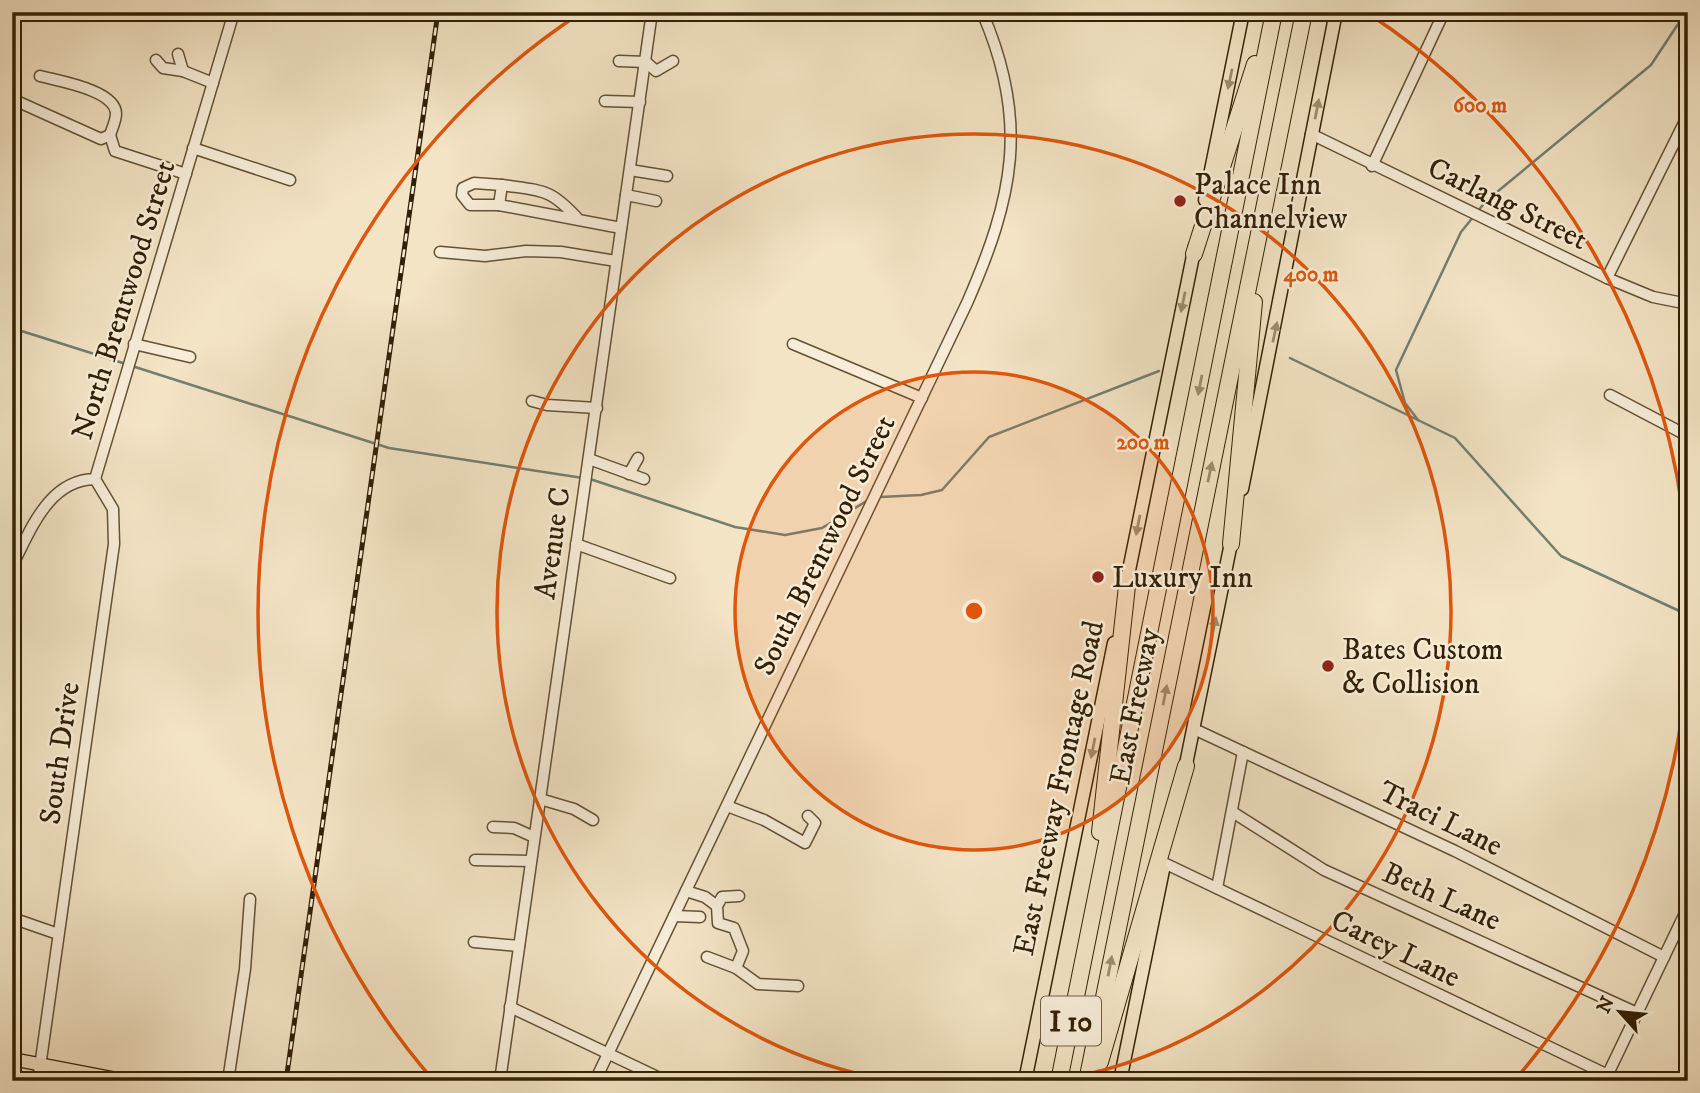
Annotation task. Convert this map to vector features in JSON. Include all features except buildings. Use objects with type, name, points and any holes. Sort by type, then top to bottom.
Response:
[{"type":"highway","name":"East Freeway","points":[[1059,1081],[1274,12]]},
{"type":"highway","name":"East Freeway","points":[[1087,1081],[1304,12]]},
{"type":"highway","points":[[1194,254],[1252,72],[1270,30]]},
{"type":"highway","points":[[1231,544],[1264,211]]},
{"type":"highway","points":[[1101,869],[1100,823],[1128,577]]},
{"type":"highway","points":[[1095,1081],[1186,766]]},
{"type":"main road","name":"East Freeway Frontage Road","points":[[1025,1081],[1244,12]]},
{"type":"main road","points":[[1120,1081],[1291,253],[1311,134],[1336,12]]},
{"type":"main road","points":[[12,1059],[127,1081]]},
{"type":"street","name":"North Brentwood Street","points":[[12,566],[50,499],[64,488],[84,480],[95,480],[234,12]]},
{"type":"street","name":"Avenue C","points":[[500,1081],[652,12]]},
{"type":"street","name":"South Brentwood Street","points":[[595,1081],[922,398],[976,282],[998,225],[1009,186],[1011,146],[1002,70],[982,12]]},
{"type":"street","points":[[1372,166],[1444,12]]},
{"type":"street","points":[[178,54],[183,71]]},
{"type":"street","points":[[156,60],[163,68],[183,71],[213,83]]},
{"type":"street","points":[[619,61],[645,62],[656,71],[674,61]]},
{"type":"street","points":[[40,76],[104,96],[114,104],[117,114],[110,135],[115,151],[186,174]]},
{"type":"street","points":[[12,99],[101,139],[110,135]]},
{"type":"street","points":[[605,101],[640,102]]},
{"type":"street","points":[[1607,278],[1688,116]]},
{"type":"street","name":"Carlang Street","points":[[1311,134],[1607,278],[1653,297],[1688,303]]},
{"type":"street","points":[[193,148],[290,180]]},
{"type":"street","points":[[630,170],[667,176]]},
{"type":"street","points":[[579,220],[559,198],[542,191],[474,183],[463,188],[461,195],[470,205],[499,205],[621,228]]},
{"type":"street","points":[[499,205],[502,186]]},
{"type":"street","points":[[626,195],[656,201]]},
{"type":"street","points":[[440,252],[485,257],[526,251],[561,252],[617,261]]},
{"type":"street","points":[[134,344],[190,356]]},
{"type":"street","points":[[793,344],[922,398]]},
{"type":"street","points":[[1610,395],[1688,436]]},
{"type":"street","points":[[532,401],[597,408]]},
{"type":"street","points":[[589,458],[644,479]]},
{"type":"street","points":[[629,474],[638,458]]},
{"type":"street","name":"South Drive","points":[[38,1081],[116,524],[111,501],[95,480]]},
{"type":"street","points":[[576,544],[670,578]]},
{"type":"street","name":"Traci Lane","points":[[1194,729],[1455,851],[1664,957]]},
{"type":"street","points":[[1217,888],[1234,813],[1243,752]]},
{"type":"street","points":[[540,799],[574,809],[593,820]]},
{"type":"street","points":[[727,806],[764,820],[805,844],[816,823],[808,816]]},
{"type":"street","name":"Beth Lane","points":[[1234,813],[1324,870],[1637,1013]]},
{"type":"street","points":[[493,827],[514,828],[534,837]]},
{"type":"street","points":[[475,860],[531,861]]},
{"type":"street","name":"Carey Lane","points":[[1164,863],[1606,1078]]},
{"type":"street","points":[[686,891],[705,897],[717,906]]},
{"type":"street","points":[[736,968],[743,951],[734,928],[718,923],[717,906],[722,897],[739,896]]},
{"type":"street","points":[[228,1081],[245,969],[250,899]]},
{"type":"street","points":[[1606,1078],[1688,907]]},
{"type":"street","points":[[674,916],[700,917]]},
{"type":"street","points":[[12,918],[58,934]]},
{"type":"street","points":[[474,942],[519,946]]},
{"type":"street","points":[[707,957],[736,968],[758,984],[798,986]]},
{"type":"street","points":[[510,1007],[666,1081]]},
{"type":"waterway","points":[[1478,211],[1486,201],[1651,65],[1686,12]]},
{"type":"waterway","points":[[1418,420],[1405,403],[1396,370],[1461,232],[1474,216]]},
{"type":"waterway","points":[[12,328],[126,364]]},
{"type":"waterway","points":[[1290,358],[1455,438],[1561,556],[1688,615]]},
{"type":"waterway","points":[[132,366],[389,448],[583,478]]},
{"type":"waterway","points":[[880,497],[921,495],[942,490],[989,437],[1159,371]]},
{"type":"waterway","points":[[590,479],[735,527],[785,535],[822,528],[870,499]]},
{"type":"railway","points":[[286,1081],[438,12]]},
{"type":"place","name":"Palace Inn Channelview","points":[[1180,201]]},
{"type":"place","name":"Luxury Inn","points":[[1098,577]]},
{"type":"place","name":"Bates Custom & Collision","points":[[1328,666]]}]
